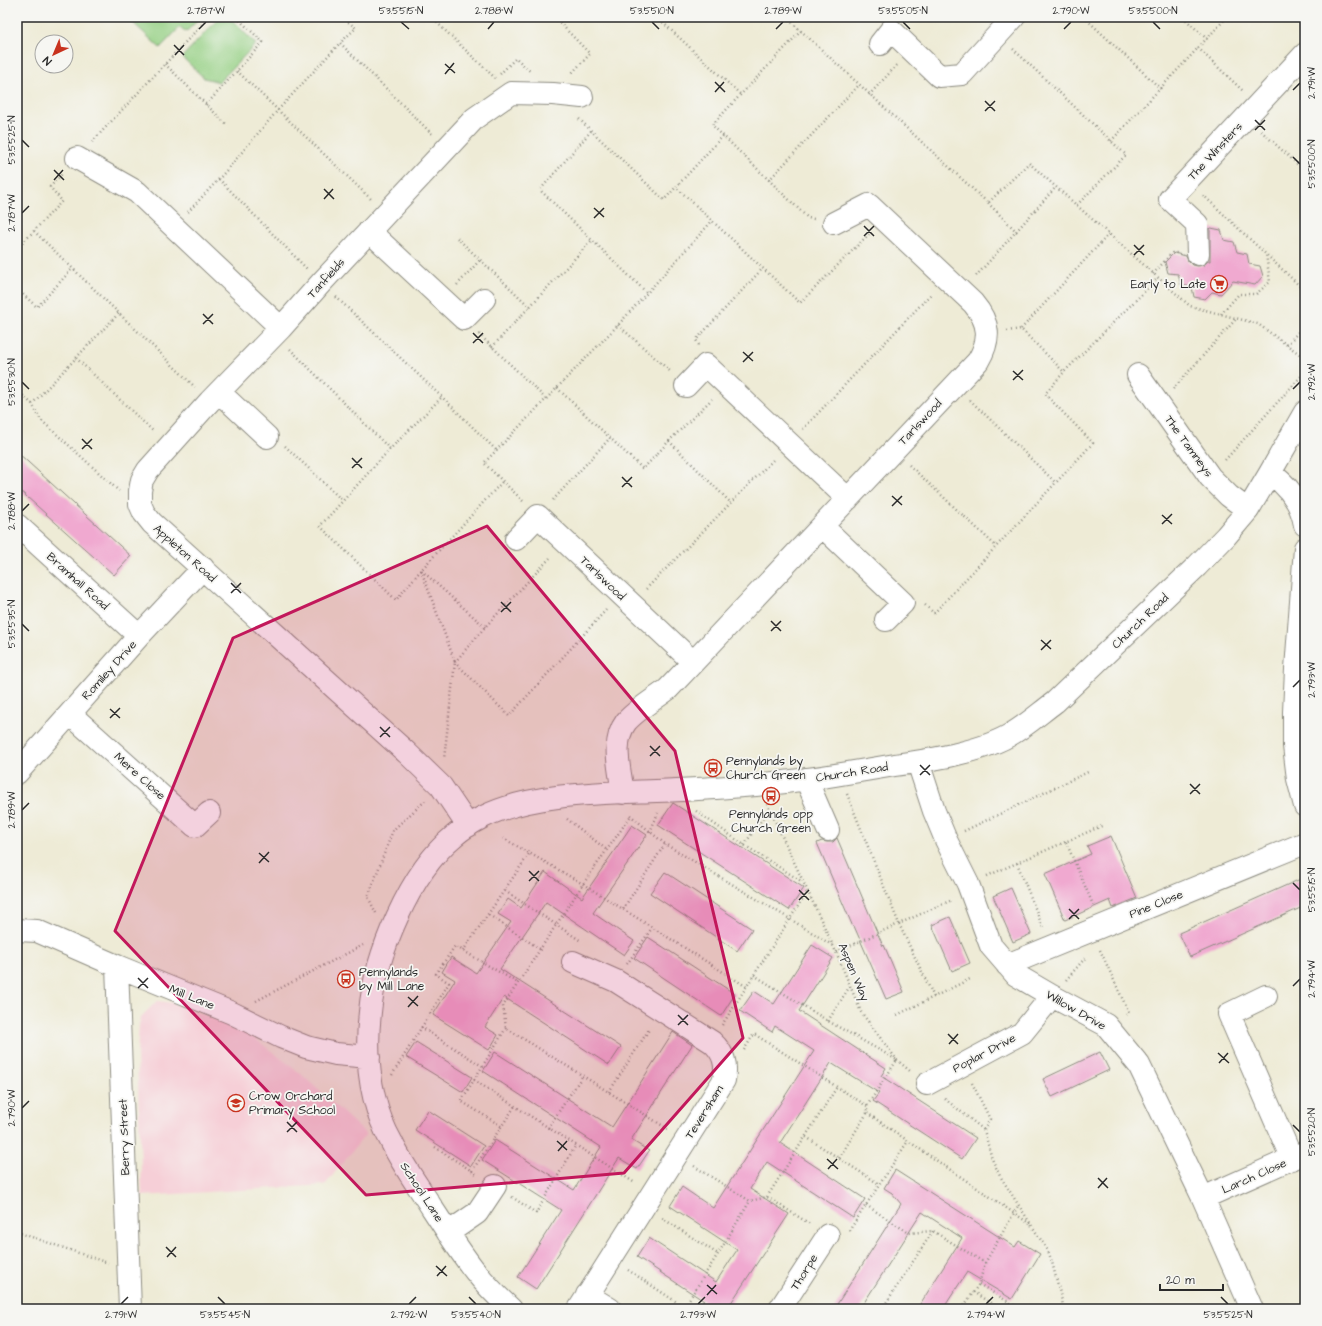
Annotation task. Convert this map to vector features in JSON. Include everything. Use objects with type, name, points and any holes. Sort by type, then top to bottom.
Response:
[{"type":"street","points":[[880,44],[891,30],[939,76],[962,74],[1014,17]]},
{"type":"street","name":"The Winsters","points":[[1198,254],[1197,224],[1170,199],[1305,54]]},
{"type":"street","name":"Tanfields","points":[[281,328],[475,118],[511,93],[553,94],[582,97]]},
{"type":"street","points":[[77,158],[137,192],[281,328]]},
{"type":"street","name":"Tarlswood","points":[[626,792],[618,749],[619,738],[627,722],[668,689],[978,361],[985,351],[987,332],[985,322],[980,312],[961,292],[869,205],[834,223]]},
{"type":"street","points":[[369,231],[464,319],[484,299]]},
{"type":"street","name":"Appleton Road","points":[[281,328],[214,396],[148,470],[142,480],[140,504],[144,513],[152,523],[407,753],[441,786],[468,826]]},
{"type":"street","points":[[686,386],[706,365],[848,499]]},
{"type":"street","name":"The Tamneys","points":[[1138,375],[1210,477],[1229,496],[1248,510]]},
{"type":"street","points":[[214,396],[267,436]]},
{"type":"street","name":"Church Road","points":[[369,1057],[368,1033],[370,1007],[380,963],[388,940],[405,901],[425,869],[439,850],[468,826],[484,817],[504,809],[525,803],[566,796],[806,780],[918,762],[982,747],[1007,736],[1030,722],[1055,702],[1197,566],[1226,536],[1248,510],[1305,412]]},
{"type":"street","points":[[1270,473],[1290,489],[1298,501],[1304,515],[1305,525]]},
{"type":"street","points":[[516,539],[538,516]]},
{"type":"street","name":"Tarlswood","points":[[538,516],[693,662]]},
{"type":"street","name":"Bramhall Road","points":[[17,525],[139,636]]},
{"type":"street","points":[[822,526],[903,603],[886,620]]},
{"type":"street","points":[[1305,548],[1294,712],[1294,746],[1298,779],[1305,806]]},
{"type":"street","name":"Romiley Drive","points":[[17,773],[139,636],[203,568]]},
{"type":"street","name":"Mere Close","points":[[70,714],[195,826],[209,813]]},
{"type":"street","name":"Willow Drive","points":[[918,762],[927,792],[946,840],[970,888],[991,946],[1016,975],[1106,1025],[1139,1065],[1203,1198],[1252,1309]]},
{"type":"street","points":[[806,780],[828,830]]},
{"type":"street","name":"Pine Close","points":[[1007,965],[1051,947],[1097,934],[1305,843]]},
{"type":"street","name":"Mill Lane","points":[[17,930],[37,931],[117,966],[232,1013],[281,1037],[306,1047],[336,1054],[369,1057]]},
{"type":"street","name":"Teversham","points":[[573,962],[616,981],[712,1042],[718,1047],[723,1056],[726,1071],[724,1080],[682,1148],[583,1302],[610,1309]]},
{"type":"street","name":"Berry Street","points":[[117,966],[130,1309]]},
{"type":"street","name":"Poplar Drive","points":[[927,1084],[1022,1033],[1052,996]]},
{"type":"street","points":[[1266,996],[1228,1014],[1298,1156]]},
{"type":"street","name":"School Lane","points":[[369,1057],[376,1103],[391,1143],[448,1233],[475,1272],[511,1309]]},
{"type":"street","name":"Larch Close","points":[[1203,1198],[1298,1156]]},
{"type":"street","points":[[448,1233],[476,1213],[495,1186]]},
{"type":"street","name":"Thorpe","points":[[780,1309],[828,1235]]},
{"type":"path","points":[[17,249],[62,201],[50,187],[209,17]]},
{"type":"path","points":[[206,105],[263,42],[236,17]]},
{"type":"path","points":[[175,227],[219,179],[278,110],[340,43],[356,28],[342,17]]},
{"type":"path","points":[[431,17],[496,78],[516,58],[664,200],[723,136]]},
{"type":"path","points":[[553,94],[590,54],[554,17]]},
{"type":"path","points":[[657,17],[741,95]]},
{"type":"path","points":[[786,17],[988,203],[1017,232]]},
{"type":"path","points":[[1084,17],[1160,89]]},
{"type":"path","points":[[1183,17],[1206,39]]},
{"type":"path","points":[[1111,141],[1227,17]]},
{"type":"path","points":[[801,31],[712,125],[808,218],[834,223]]},
{"type":"path","points":[[998,35],[1126,155],[1076,205]]},
{"type":"path","points":[[340,43],[446,149]]},
{"type":"path","points":[[1198,48],[1305,172]]},
{"type":"path","points":[[869,94],[911,50]]},
{"type":"path","points":[[165,64],[227,125]]},
{"type":"path","points":[[237,71],[386,213]]},
{"type":"path","points":[[769,180],[859,85]]},
{"type":"path","points":[[592,131],[540,190],[647,293]]},
{"type":"path","points":[[988,203],[1029,163],[1190,306],[1258,324],[1305,358]]},
{"type":"path","points":[[219,179],[321,283],[496,450]]},
{"type":"path","points":[[1187,180],[1305,290]]},
{"type":"path","points":[[676,187],[800,303],[884,219]]},
{"type":"path","points":[[961,292],[1056,188]]},
{"type":"path","points":[[610,438],[538,516],[484,463],[618,325],[712,221]]},
{"type":"path","points":[[34,231],[119,313],[214,396]]},
{"type":"path","points":[[987,332],[1021,330],[1109,234]]},
{"type":"path","points":[[457,238],[530,307]]},
{"type":"path","points":[[492,347],[592,240]]},
{"type":"path","points":[[1153,274],[1172,253],[1198,254]]},
{"type":"path","points":[[1221,314],[1239,294],[1256,294],[1270,282],[1266,254]]},
{"type":"path","points":[[443,300],[480,260]]},
{"type":"path","points":[[17,289],[37,307],[73,268]]},
{"type":"path","points":[[706,365],[696,340],[763,268]]},
{"type":"path","points":[[922,602],[934,613],[1093,443],[1045,394],[1064,372],[1158,278]]},
{"type":"path","points":[[32,404],[119,313]]},
{"type":"path","points":[[1159,404],[1237,318]]},
{"type":"path","points":[[464,319],[546,399]]},
{"type":"path","points":[[1287,345],[1305,324]]},
{"type":"path","points":[[618,325],[686,386]]},
{"type":"path","points":[[281,328],[288,347],[390,449]]},
{"type":"path","points":[[1021,330],[1064,372]]},
{"type":"path","points":[[76,358],[169,446]]},
{"type":"path","points":[[1210,477],[1305,372]]},
{"type":"path","points":[[557,388],[644,469],[669,440],[727,384]]},
{"type":"path","points":[[955,385],[1056,483]]},
{"type":"path","points":[[17,390],[32,404],[41,420],[144,513]]},
{"type":"path","points":[[442,397],[390,449],[320,526],[396,600],[421,570],[503,481]]},
{"type":"path","points":[[267,436],[275,437],[343,501]]},
{"type":"path","points":[[669,440],[731,503]]},
{"type":"path","points":[[893,451],[996,546]]},
{"type":"path","points":[[232,1013],[361,945],[388,940],[368,897],[393,830],[441,786],[455,662],[485,627],[565,542]]},
{"type":"path","points":[[421,570],[485,627]]},
{"type":"path","points":[[421,570],[455,662],[509,716],[620,594]]},
{"type":"path","points":[[946,840],[1090,771]]},
{"type":"path","points":[[839,775],[899,924],[934,997]]},
{"type":"path","name":"Aspen Way","points":[[756,784],[769,808],[836,952],[861,1012],[897,1060],[984,1130]]},
{"type":"path","points":[[668,790],[744,846],[802,881]]},
{"type":"path","points":[[626,792],[630,817],[665,844],[790,918],[832,945]]},
{"type":"path","points":[[744,846],[769,808]]},
{"type":"path","points":[[501,1126],[461,1101],[506,1028],[503,1006],[583,884],[630,817]]},
{"type":"path","points":[[567,819],[607,850]]},
{"type":"path","points":[[836,952],[899,924],[1017,863],[1104,825]]},
{"type":"path","points":[[503,838],[583,884],[747,987]]},
{"type":"path","points":[[1066,842],[1097,934],[1129,1013],[1106,1025]]},
{"type":"path","points":[[623,909],[665,844]]},
{"type":"path","points":[[463,951],[529,854]]},
{"type":"path","points":[[1017,863],[1051,947]]},
{"type":"path","points":[[505,890],[585,944],[573,962]]},
{"type":"path","points":[[712,1042],[807,892]]},
{"type":"path","points":[[489,914],[540,949]]},
{"type":"path","points":[[616,981],[652,928]]},
{"type":"path","points":[[1052,996],[1097,934]]},
{"type":"path","points":[[392,1075],[449,983],[436,974],[455,946],[518,983]]},
{"type":"path","points":[[754,975],[828,1021],[897,1060],[867,1106],[866,1113],[839,1158]]},
{"type":"path","points":[[897,1015],[972,978]]},
{"type":"path","points":[[828,1021],[850,986]]},
{"type":"path","points":[[608,1092],[661,1011]]},
{"type":"path","points":[[421,1027],[482,1066]]},
{"type":"path","points":[[506,1028],[608,1092],[750,1201]]},
{"type":"path","points":[[724,1080],[754,1034],[867,1106]]},
{"type":"path","points":[[962,1064],[990,1119],[984,1130],[992,1159],[1000,1176],[1018,1206],[1048,1251],[1064,1309]]},
{"type":"path","points":[[548,1128],[583,1075]]},
{"type":"path","points":[[474,1080],[548,1128],[648,1200],[718,1254]]},
{"type":"path","points":[[610,1259],[684,1308],[750,1201],[767,1196],[837,1087]]},
{"type":"path","points":[[472,1171],[515,1106]]},
{"type":"path","points":[[866,1113],[1030,1224]]},
{"type":"path","points":[[806,1137],[879,1184]]},
{"type":"path","points":[[767,1196],[828,1235],[843,1240],[908,1141]]},
{"type":"path","points":[[866,1205],[909,1233],[934,1231],[985,1263]]},
{"type":"path","points":[[962,1309],[979,1284],[985,1263],[1018,1206]]},
{"type":"path","points":[[882,1309],[934,1231]]},
{"type":"path","points":[[17,1232],[129,1270]]},
{"type":"path","points":[[979,1284],[1020,1309]]},
{"type":"path","points":[[973,1292],[1000,1309]]},
{"type":"highlighted area","points":[[487,526],[675,751],[743,1038],[624,1173],[366,1195],[115,931],[233,638]]},
{"type":"shaded area","name":"Crow Orchard Primary School","points":[[157,1001],[173,1003],[239,1030],[241,1028],[300,1073],[366,1134],[325,1185],[142,1196],[137,1054],[139,1025],[141,1017]]},
{"type":"green space","points":[[127,17],[201,17],[186,32],[180,27],[160,48]]},
{"type":"green space","points":[[220,17],[229,17],[256,44],[219,82],[204,78],[182,57]]},
{"type":"building","points":[[1211,228],[1221,230],[1224,240],[1234,242],[1237,252],[1247,254],[1249,264],[1260,266],[1263,276],[1255,285],[1233,281],[1221,294],[1212,292],[1205,299],[1194,297],[1192,287],[1181,285],[1178,274],[1168,273],[1165,262],[1174,253],[1186,256],[1192,265],[1204,265],[1210,261]]},
{"type":"building","points":[[17,452],[131,556],[114,575],[17,488]]},
{"type":"building","points":[[673,803],[804,888],[789,910],[658,825]]},
{"type":"building","points":[[632,825],[647,835],[593,913],[634,941],[624,955],[546,902],[500,969],[621,1047],[609,1065],[504,997],[485,1027],[498,1035],[489,1050],[433,1015],[455,980],[442,972],[451,957],[476,973],[511,922],[498,914],[508,899],[521,908],[545,872],[582,898]]},
{"type":"building","points":[[1111,836],[1137,898],[1113,908],[1110,900],[1065,920],[1045,874],[1091,854],[1087,846]]},
{"type":"building","points":[[837,838],[904,992],[886,999],[817,843],[822,841],[833,842]]},
{"type":"building","points":[[665,872],[752,929],[737,951],[650,893]]},
{"type":"building","points":[[1305,877],[1305,906],[1190,957],[1179,933]]},
{"type":"building","points":[[1011,888],[1031,934],[1013,942],[993,896]]},
{"type":"building","points":[[950,917],[970,963],[952,971],[932,925]]},
{"type":"building","points":[[648,937],[735,994],[721,1016],[634,958]]},
{"type":"building","points":[[812,945],[833,958],[799,1011],[886,1068],[881,1076],[976,1138],[962,1159],[873,1101],[879,1093],[831,1063],[780,1143],[865,1199],[853,1218],[767,1162],[750,1189],[789,1214],[727,1309],[698,1309],[704,1301],[637,1257],[649,1238],[716,1282],[737,1250],[670,1206],[682,1187],[713,1208],[814,1051],[775,1026],[772,1032],[740,1011],[754,991],[774,1004]]},
{"type":"building","points":[[673,1032],[692,1045],[631,1140],[649,1151],[637,1169],[619,1158],[536,1289],[518,1277],[561,1210],[482,1160],[495,1140],[574,1190],[601,1147],[483,1071],[495,1052],[612,1127]]},
{"type":"building","points":[[416,1042],[472,1077],[463,1092],[406,1057]]},
{"type":"building","points":[[1100,1052],[1109,1070],[1052,1097],[1043,1079]]},
{"type":"building","points":[[428,1110],[484,1146],[471,1166],[415,1130]]},
{"type":"building","points":[[895,1170],[1015,1247],[1019,1241],[1040,1254],[1012,1299],[967,1272],[943,1309],[917,1309],[962,1238],[922,1212],[860,1309],[834,1309],[901,1204],[892,1193],[884,1188]]},
{"type":"place","name":"Early to Late","points":[[1219,284]]},
{"type":"place","name":"Pennylands by Church Green","points":[[713,768]]},
{"type":"place","name":"Pennylands opp Church Green","points":[[771,796]]},
{"type":"place","name":"Pennylands by Mill Lane","points":[[346,979]]},
{"type":"place","name":"Crow Orchard Primary School","points":[[236,1103]]}]
